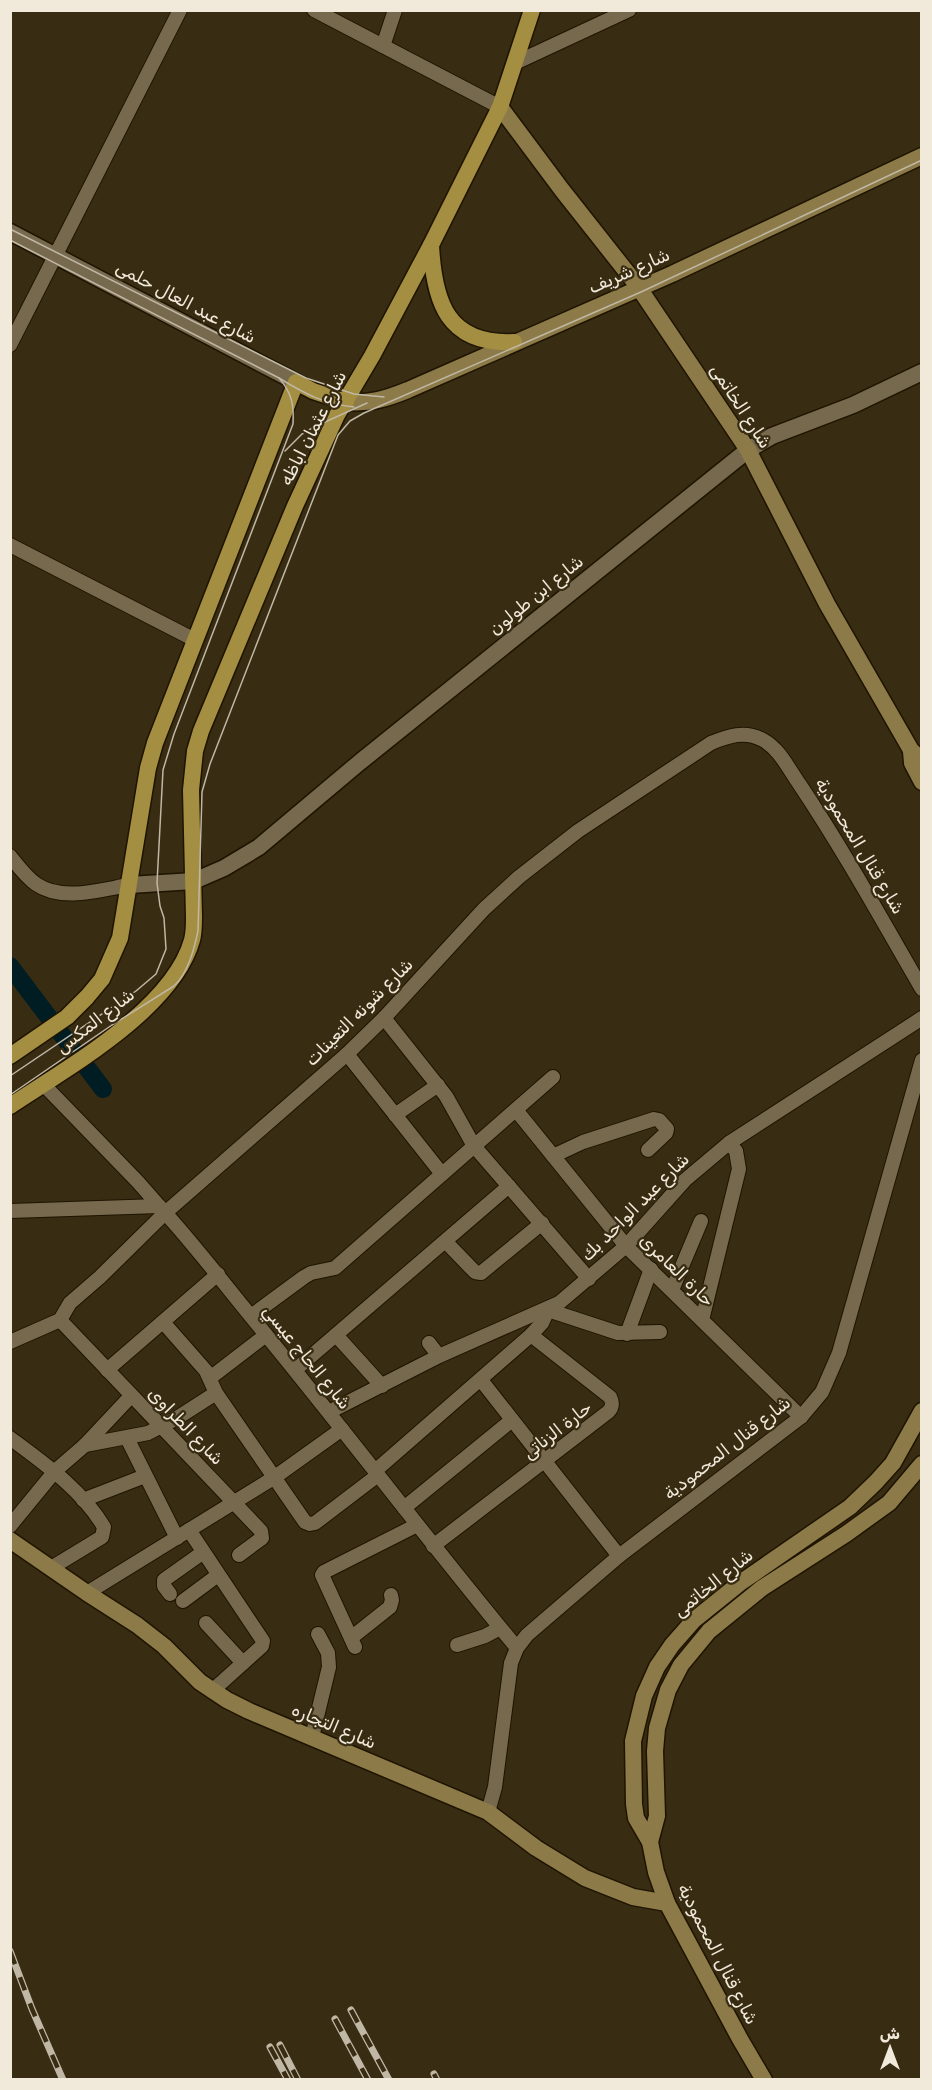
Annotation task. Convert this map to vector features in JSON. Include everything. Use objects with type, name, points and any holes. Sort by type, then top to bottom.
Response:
[{"type":"main road","name":"شارع عثمان اباظه","points":[[194,881],[191,770],[201,731],[303,488],[337,416],[431,245],[500,107],[532,10]]},
{"type":"main road","name":"شارع الخاتمى","points":[[500,107],[639,288],[748,450],[827,604],[916,756],[912,763],[921,782]]},
{"type":"main road","name":"شارع شريف","points":[[346,402],[367,404],[386,400],[639,288],[921,156]]},
{"type":"main road","points":[[431,245],[436,290],[442,308],[454,324],[469,335],[486,341],[514,342]]},
{"type":"main road","name":"شارع عثمان اباظه","points":[[129,885],[151,760],[195,640],[296,382]]},
{"type":"main road","name":"شارع عبد العال حلمى","points":[[296,382],[313,391],[346,402]]},
{"type":"main road","name":"شارع المكس","points":[[10,1106],[117,1034],[164,990],[186,956],[192,939],[194,881]]},
{"type":"main road","name":"شارع المكس","points":[[10,1056],[67,1017],[102,979],[120,938],[129,885]]},
{"type":"main road","name":"شارع الخاتمى","points":[[650,1842],[636,1818],[633,1741],[644,1696],[657,1667],[672,1645],[712,1604],[740,1582],[850,1507],[876,1482],[893,1463],[921,1411]]},
{"type":"main road","name":"شارع الخاتمى","points":[[650,1842],[657,1816],[655,1751],[657,1728],[668,1690],[681,1665],[709,1631],[762,1588],[846,1534],[889,1503],[921,1464]]},
{"type":"main road","name":"شارع التجاره","points":[[10,1540],[152,1636],[212,1691],[249,1711],[488,1812],[536,1848],[585,1878],[633,1897],[667,1903]]},
{"type":"main road","name":"شارع قنال المحمودية","points":[[650,1842],[656,1872],[667,1903],[764,2079]]},
{"type":"main road","points":[[740,2039],[750,2079]]},
{"type":"street","points":[[10,345],[180,10]]},
{"type":"street","points":[[314,10],[500,107]]},
{"type":"street","points":[[383,46],[395,10]]},
{"type":"street","points":[[515,63],[629,10]]},
{"type":"street","name":"شارع عبد العال حلمى","points":[[10,232],[296,382]]},
{"type":"street","name":"شارع ابن طولون","points":[[129,885],[194,881],[224,868],[259,847],[360,762],[748,450],[772,436],[853,405],[921,372]]},
{"type":"street","points":[[10,545],[195,640]]},
{"type":"street","name":"شارع شونه التعينات","points":[[10,1342],[60,1320],[70,1304],[100,1277],[162,1210],[347,1054],[484,909],[547,855],[578,831],[711,744],[738,734],[752,734]]},
{"type":"street","name":"شارع قنال المحمودية","points":[[752,734],[775,748],[821,816],[921,989]]},
{"type":"street","points":[[10,856],[23,873],[37,885],[52,892],[76,893],[129,885]]},
{"type":"street","points":[[384,1017],[438,1085],[474,1146],[590,1279]]},
{"type":"street","name":"شارع عبد الواحد بك","points":[[329,1412],[438,1356],[559,1304],[626,1246],[685,1180],[729,1143],[921,1018]]},
{"type":"street","points":[[347,1054],[442,1174]]},
{"type":"street","name":"شارع قنال المحمودية","points":[[488,1812],[495,1787],[508,1680],[517,1648],[538,1624],[619,1556],[801,1417],[822,1392],[839,1353],[921,1060]]},
{"type":"street","points":[[250,1316],[311,1273],[335,1268],[553,1077]]},
{"type":"street","name":"شارع الحاج عيسي","points":[[43,1084],[138,1182],[218,1274],[433,1546],[517,1648]]},
{"type":"street","points":[[395,1115],[438,1085]]},
{"type":"street","name":"حارة العامرى","points":[[516,1110],[626,1246],[801,1417]]},
{"type":"street","points":[[553,1156],[583,1142],[654,1119],[658,1120],[667,1129],[666,1133],[648,1150]]},
{"type":"street","points":[[702,1320],[739,1169],[736,1151],[729,1143]]},
{"type":"street","points":[[295,1370],[446,1242],[509,1185]]},
{"type":"street","points":[[10,1211],[162,1210]]},
{"type":"street","points":[[672,1290],[701,1221]]},
{"type":"street","points":[[446,1242],[472,1270],[481,1273],[542,1223]]},
{"type":"street","points":[[627,1334],[633,1312],[651,1269]]},
{"type":"street","points":[[107,1370],[218,1274]]},
{"type":"street","points":[[163,1322],[206,1371],[216,1393],[305,1522],[310,1524],[315,1523],[376,1473],[481,1380],[531,1335],[542,1323],[548,1310],[618,1333],[660,1332]]},
{"type":"street","name":"شارع الطراوى","points":[[60,1320],[261,1531],[262,1538],[239,1555]]},
{"type":"street","points":[[210,1378],[266,1335]]},
{"type":"street","points":[[336,1335],[382,1386]]},
{"type":"street","name":"حارة الزناتى","points":[[433,1546],[612,1407],[613,1402],[610,1397],[531,1335]]},
{"type":"street","points":[[429,1343],[438,1356]]},
{"type":"street","points":[[481,1380],[619,1556]]},
{"type":"street","points":[[85,1444],[148,1433],[216,1393]]},
{"type":"street","points":[[10,1526],[55,1471],[85,1444],[131,1396]]},
{"type":"street","points":[[404,1508],[512,1420]]},
{"type":"street","points":[[87,1593],[275,1477],[342,1429]]},
{"type":"street","points":[[10,1438],[55,1471],[83,1500],[104,1527],[102,1537],[51,1568]]},
{"type":"street","points":[[127,1438],[145,1476],[183,1534],[202,1553],[263,1641],[262,1646],[212,1691]]},
{"type":"street","points":[[83,1500],[145,1476]]},
{"type":"street","points":[[391,1595],[390,1607],[353,1642],[322,1575],[417,1525]]},
{"type":"street","points":[[170,1594],[164,1586],[164,1580],[202,1553]]},
{"type":"street","points":[[183,1601],[218,1575]]},
{"type":"street","points":[[206,1623],[243,1663]]},
{"type":"street","points":[[457,1645],[485,1636],[500,1628]]},
{"type":"street","points":[[312,1737],[329,1666],[328,1653],[318,1634]]},
{"type":"waterway","points":[[10,966],[103,1089]]},
{"type":"tram line","points":[[10,1095],[112,1025],[174,986],[187,968],[198,931],[202,792],[210,764],[338,435],[350,421],[641,292],[922,160]]},
{"type":"tram line","points":[[10,229],[306,378],[354,394],[384,397]]},
{"type":"tram line","points":[[10,240],[306,393],[324,401],[354,407]]},
{"type":"tram line","points":[[10,1076],[136,991],[156,974],[166,949],[164,918],[157,883],[163,770],[174,734],[293,424],[291,400],[279,378]]},
{"type":"tram line","points":[[285,451],[302,434],[367,403]]},
{"type":"railway","points":[[10,1951],[63,2080]]},
{"type":"railway","points":[[351,2010],[389,2080]]},
{"type":"railway","points":[[335,2019],[368,2080]]},
{"type":"railway","points":[[280,2045],[298,2080]]},
{"type":"railway","points":[[270,2047],[288,2080]]},
{"type":"railway","points":[[434,2074],[437,2080]]}]
